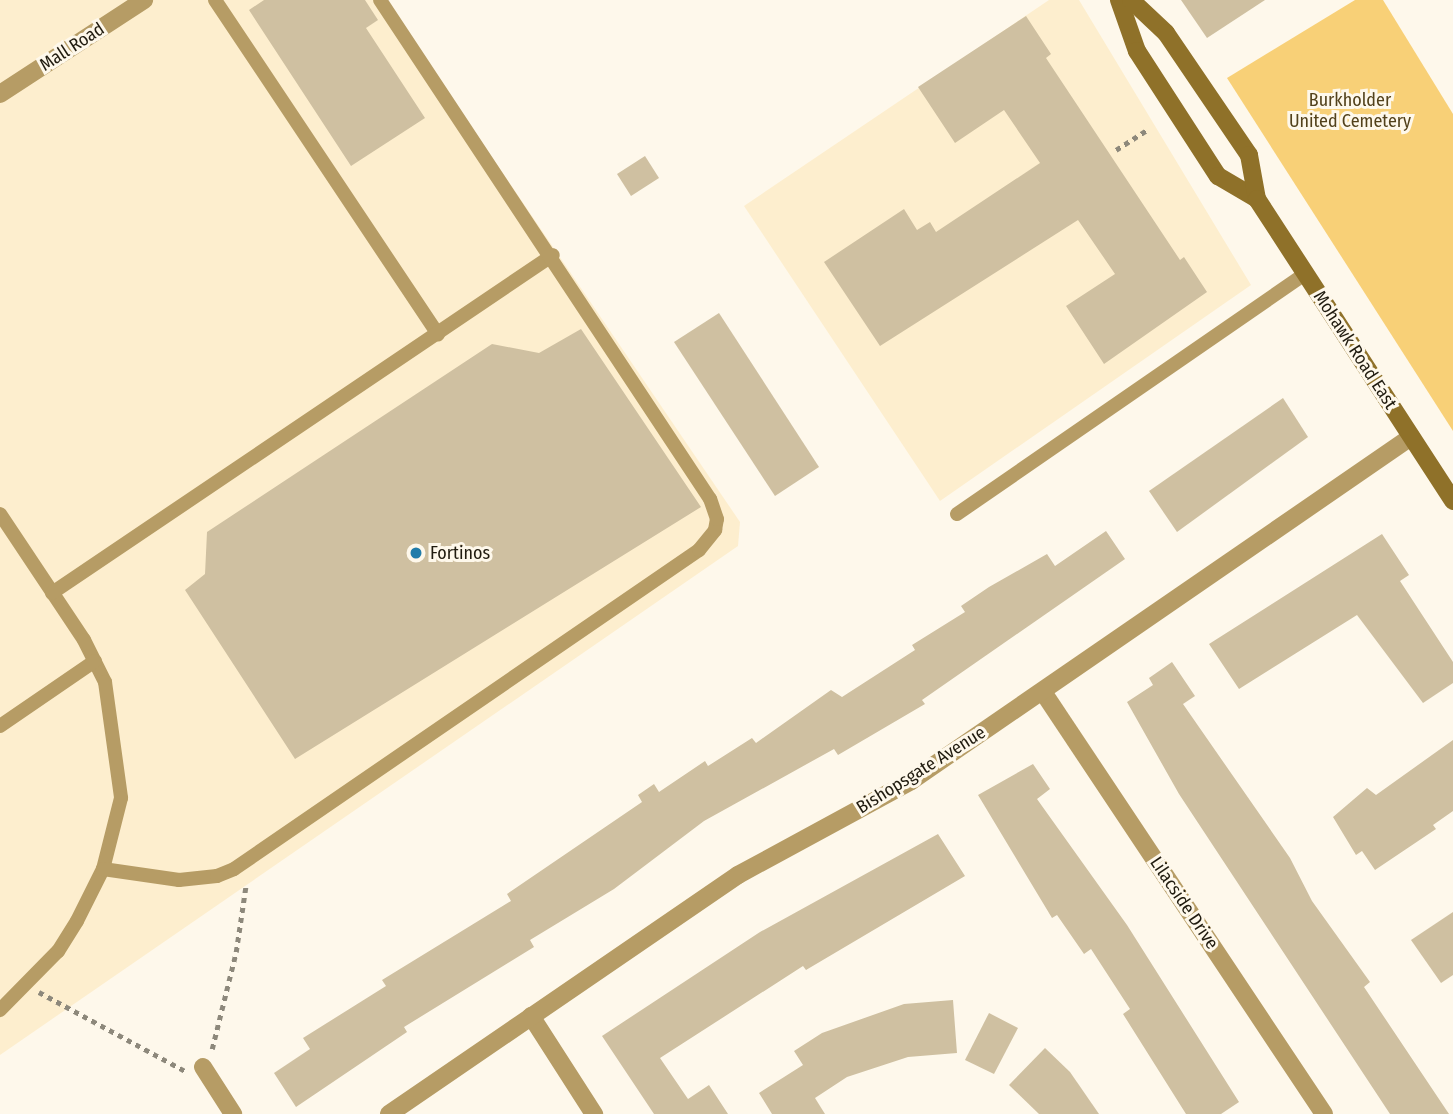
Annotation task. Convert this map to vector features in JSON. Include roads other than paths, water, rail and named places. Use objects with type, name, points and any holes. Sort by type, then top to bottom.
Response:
[{"type":"main road","name":"Mohawk Road East","points":[[1119,0],[1137,51],[1218,176],[1257,199]]},
{"type":"main road","name":"Mohawk Road East","points":[[1130,0],[1166,33],[1249,155],[1257,199],[1453,501]]},
{"type":"street","name":"Mall Road","points":[[0,94],[144,0]]},
{"type":"street","name":"Bishopsgate Avenue","points":[[389,1114],[738,875],[911,781],[1411,437]]},
{"type":"street","name":"Lilacside Drive","points":[[1043,692],[1324,1114]]},
{"type":"street","points":[[531,1016],[594,1114]]},
{"type":"street","points":[[202,1068],[233,1114]]},
{"type":"lane","points":[[215,0],[438,334]]},
{"type":"lane","points":[[103,869],[198,879],[248,860],[699,550],[715,530],[718,519],[710,499],[553,255],[380,0]]},
{"type":"lane","points":[[52,593],[553,255]]},
{"type":"lane","points":[[957,514],[1305,274]]},
{"type":"lane","points":[[0,513],[95,661],[113,715],[121,798],[103,869],[64,941],[30,981],[0,1010]]},
{"type":"lane","points":[[0,726],[95,661]]},
{"type":"place","name":"Fortinos","points":[[416,553]]},
{"type":"park label","name":"Burkholder United Cemetery","points":[[1350,111]]}]
